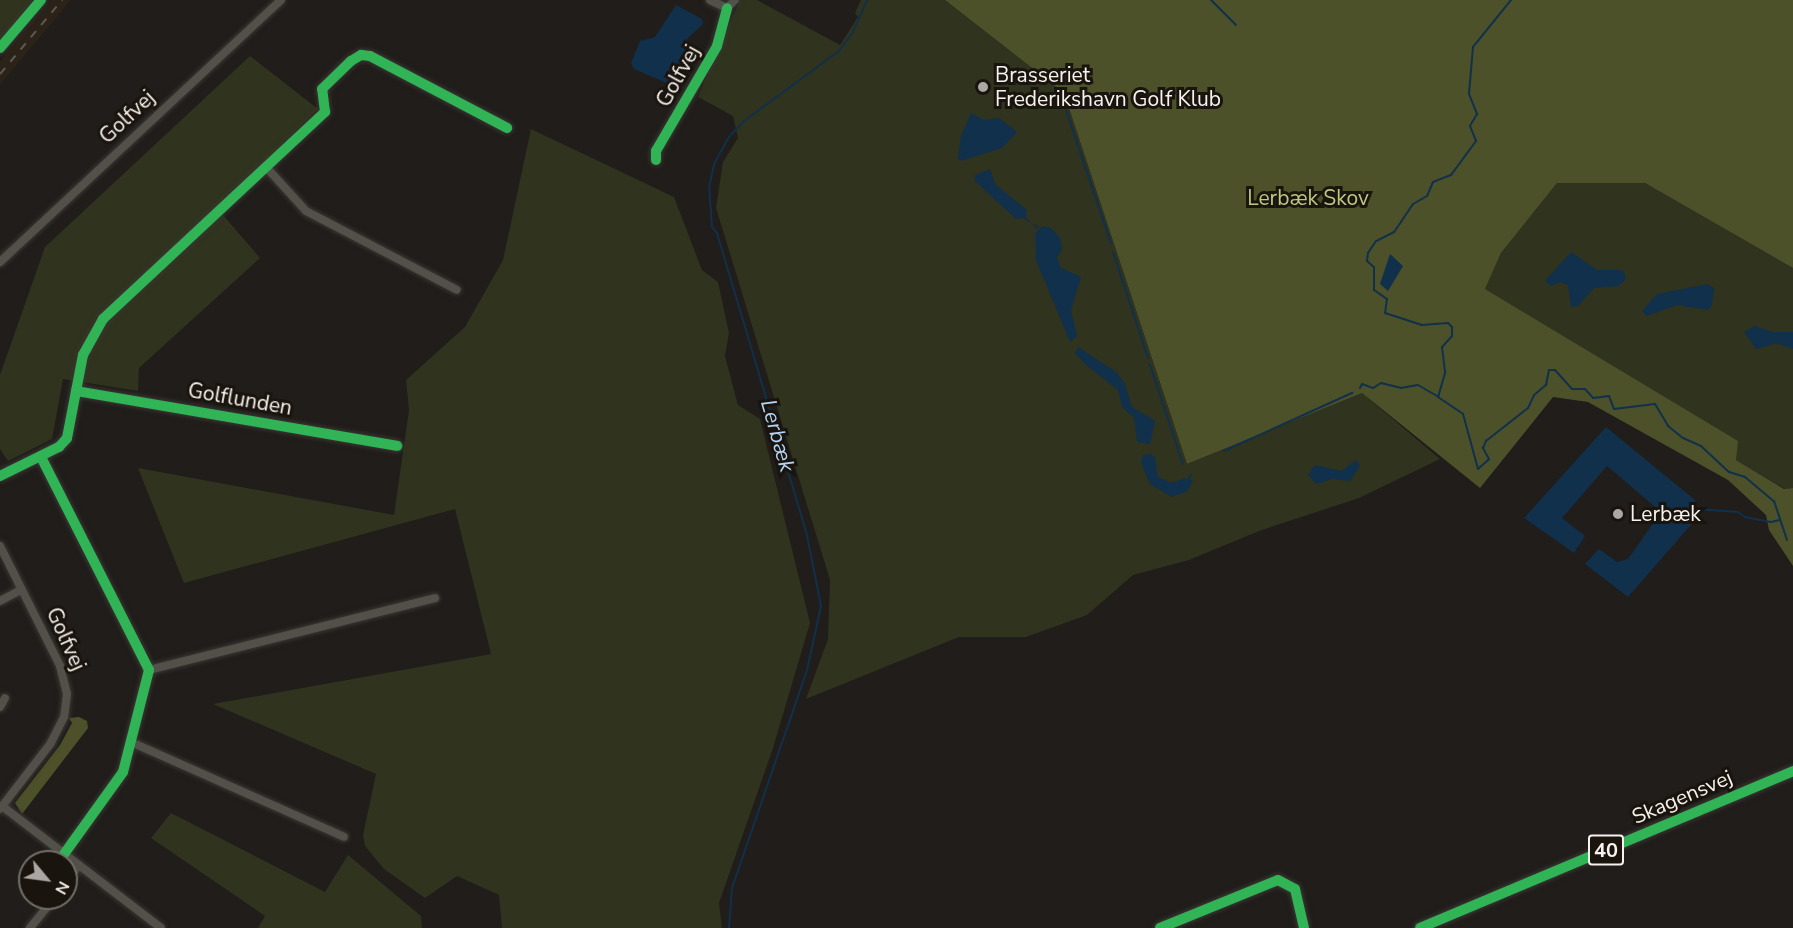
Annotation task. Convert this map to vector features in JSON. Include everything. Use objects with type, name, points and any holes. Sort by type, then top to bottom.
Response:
[{"type":"street","points":[[0,48],[41,0]]},
{"type":"street","name":"Golfvej","points":[[0,262],[281,0]]},
{"type":"street","name":"Golfvej","points":[[656,160],[656,152],[690,99],[717,46],[731,4],[710,0]]},
{"type":"street","points":[[0,476],[59,447],[67,438],[83,355],[103,319],[325,112],[322,89],[361,55],[370,56],[507,128]]},
{"type":"street","points":[[266,167],[306,211],[458,290]]},
{"type":"street","name":"Golflunden","points":[[76,391],[397,446]]},
{"type":"street","points":[[41,457],[149,669],[116,786],[67,850]]},
{"type":"street","name":"Golfvej","points":[[0,546],[60,666],[66,705],[51,743],[1,807],[59,850]]},
{"type":"street","points":[[0,601],[21,590]]},
{"type":"street","points":[[149,669],[435,598]]},
{"type":"street","points":[[0,707],[5,698]]},
{"type":"street","points":[[130,742],[344,837]]},
{"type":"street","name":"Skagensvej","points":[[1420,928],[1793,771]]},
{"type":"street","name":"Golfvej","points":[[79,865],[161,928]]},
{"type":"street","points":[[1160,928],[1278,880],[1295,889],[1304,928]]},
{"type":"street","points":[[30,928],[44,910]]},
{"type":"shaded area","points":[[51,0],[71,0],[0,85],[0,61]]},
{"type":"green space","points":[[0,0],[33,0],[0,41]]},
{"type":"green space","points":[[740,0],[757,0],[840,45],[858,17],[855,13],[861,0],[945,0],[1064,93],[1187,464],[1362,393],[1440,459],[1359,498],[1259,531],[1189,560],[1133,575],[1087,615],[1026,637],[959,637],[806,699],[828,639],[830,580],[716,208],[723,162],[738,138],[733,116],[698,97]]},
{"type":"green space","name":"Lerbæk Skov","points":[[945,0],[1793,0],[1793,268],[1645,183],[1557,183],[1501,253],[1485,289],[1738,441],[1736,460],[1784,489],[1793,488],[1793,566],[1769,530],[1766,515],[1728,480],[1588,402],[1553,397],[1480,488],[1362,393],[1187,464],[1064,93]]},
{"type":"green space","points":[[250,56],[318,109],[217,208],[260,258],[139,368],[138,391],[63,379],[52,439],[8,461],[0,449],[0,375],[45,247]]},
{"type":"green space","points":[[531,129],[674,197],[702,270],[718,282],[729,333],[725,356],[738,405],[760,419],[810,623],[773,748],[719,903],[722,928],[502,928],[499,895],[457,876],[425,898],[384,869],[365,846],[363,835],[376,774],[213,704],[491,654],[455,509],[184,583],[138,468],[394,515],[409,410],[406,380],[465,327],[503,260]]},
{"type":"green space","points":[[1557,183],[1645,183],[1793,268],[1793,488],[1785,489],[1736,460],[1485,289],[1501,253]]},
{"type":"green space","points":[[79,717],[87,721],[88,728],[22,814],[15,803],[60,745],[72,723],[69,718]]},
{"type":"green space","points":[[171,813],[325,892],[348,855],[421,916],[422,928],[258,928],[265,916],[151,838]]},
{"type":"water","points":[[676,5],[702,19],[703,24],[687,39],[685,74],[676,87],[634,69],[631,63],[640,41],[655,37]]},
{"type":"water","points":[[971,113],[984,120],[999,118],[1017,132],[1002,148],[961,161],[958,158],[961,136]]},
{"type":"water","points":[[990,169],[995,184],[1027,210],[1025,218],[1016,219],[975,181],[975,175]]},
{"type":"water","points":[[1043,226],[1051,228],[1060,238],[1062,250],[1057,257],[1061,268],[1081,277],[1071,310],[1077,336],[1070,342],[1036,260],[1035,233]]},
{"type":"water","points":[[1571,252],[1597,270],[1623,270],[1626,278],[1619,286],[1594,288],[1578,306],[1571,307],[1568,285],[1560,282],[1551,286],[1545,281]]},
{"type":"water","points":[[1390,254],[1403,266],[1388,291],[1380,284]]},
{"type":"water","points":[[1707,284],[1714,288],[1712,306],[1707,310],[1677,305],[1647,316],[1642,311],[1657,294]]},
{"type":"water","points":[[1755,326],[1772,332],[1793,332],[1793,349],[1777,343],[1756,349],[1744,332]]},
{"type":"water","points":[[1078,347],[1116,372],[1124,382],[1132,407],[1155,421],[1150,444],[1137,442],[1134,418],[1122,407],[1118,390],[1086,365],[1075,353]]},
{"type":"water","points":[[1606,427],[1695,500],[1697,518],[1628,597],[1585,564],[1599,549],[1617,562],[1628,559],[1661,512],[1607,466],[1562,518],[1585,536],[1574,553],[1524,518]]},
{"type":"water","points":[[1150,454],[1155,457],[1158,477],[1171,483],[1185,478],[1193,480],[1188,491],[1172,497],[1150,484],[1141,463],[1143,455]]},
{"type":"water","points":[[1356,460],[1360,466],[1350,481],[1332,479],[1316,484],[1308,475],[1315,465],[1341,471]]},
{"type":"waterway","name":"Lerbæk","points":[[729,928],[732,888],[807,670],[821,606],[807,535],[717,233],[712,227],[709,188],[714,164],[729,137],[744,121],[839,51],[852,34],[867,0]]},
{"type":"waterway","points":[[1211,0],[1236,25]]},
{"type":"waterway","points":[[1511,0],[1473,47],[1469,94],[1477,114],[1470,126],[1476,141],[1451,175],[1433,182],[1427,196],[1413,204],[1394,232],[1376,241],[1368,253],[1367,261],[1374,267],[1374,290],[1387,299],[1385,313],[1421,325],[1448,323],[1452,327],[1452,336],[1442,347],[1445,373],[1438,397],[1463,414],[1478,469],[1489,459],[1483,448],[1486,441],[1528,408],[1534,395],[1546,385],[1549,370],[1555,370],[1572,389],[1585,389],[1593,398],[1609,396],[1614,409],[1655,404],[1668,426],[1683,438],[1701,446],[1729,472],[1745,477],[1774,501],[1787,540]]},
{"type":"waterway","points":[[1061,95],[1111,244]]},
{"type":"waterway","points":[[1025,218],[1029,221]]},
{"type":"waterway","points":[[1034,225],[1038,228]]},
{"type":"waterway","points":[[1113,252],[1148,358]]},
{"type":"waterway","points":[[1150,365],[1183,464]]},
{"type":"waterway","points":[[1360,388],[1362,384],[1373,388],[1381,383],[1401,388],[1418,385],[1437,396]]},
{"type":"waterway","points":[[1224,451],[1352,393]]},
{"type":"waterway","points":[[1189,478],[1191,474]]},
{"type":"waterway","points":[[1696,509],[1738,512],[1745,517],[1771,522],[1780,520]]},
{"type":"railway","points":[[0,74],[62,0]]},
{"type":"traffic: fast","points":[[0,48],[41,0]]},
{"type":"traffic: fast","points":[[656,160],[656,151],[717,46],[727,8]]},
{"type":"traffic: fast","points":[[0,476],[59,447],[67,438],[83,355],[103,319],[325,112],[322,89],[351,61],[361,55],[370,56],[507,128]]},
{"type":"traffic: fast","points":[[76,391],[397,446]]},
{"type":"traffic: fast","points":[[41,457],[149,670],[123,772],[67,850]]},
{"type":"traffic: fast","points":[[1420,928],[1793,771]]},
{"type":"traffic: fast","points":[[1160,928],[1278,880],[1295,889],[1304,928]]},
{"type":"place","name":"Brasseriet Frederikshavn Golf Klub","points":[[983,87]]},
{"type":"place","name":"Lerbæk","points":[[1618,514]]}]
